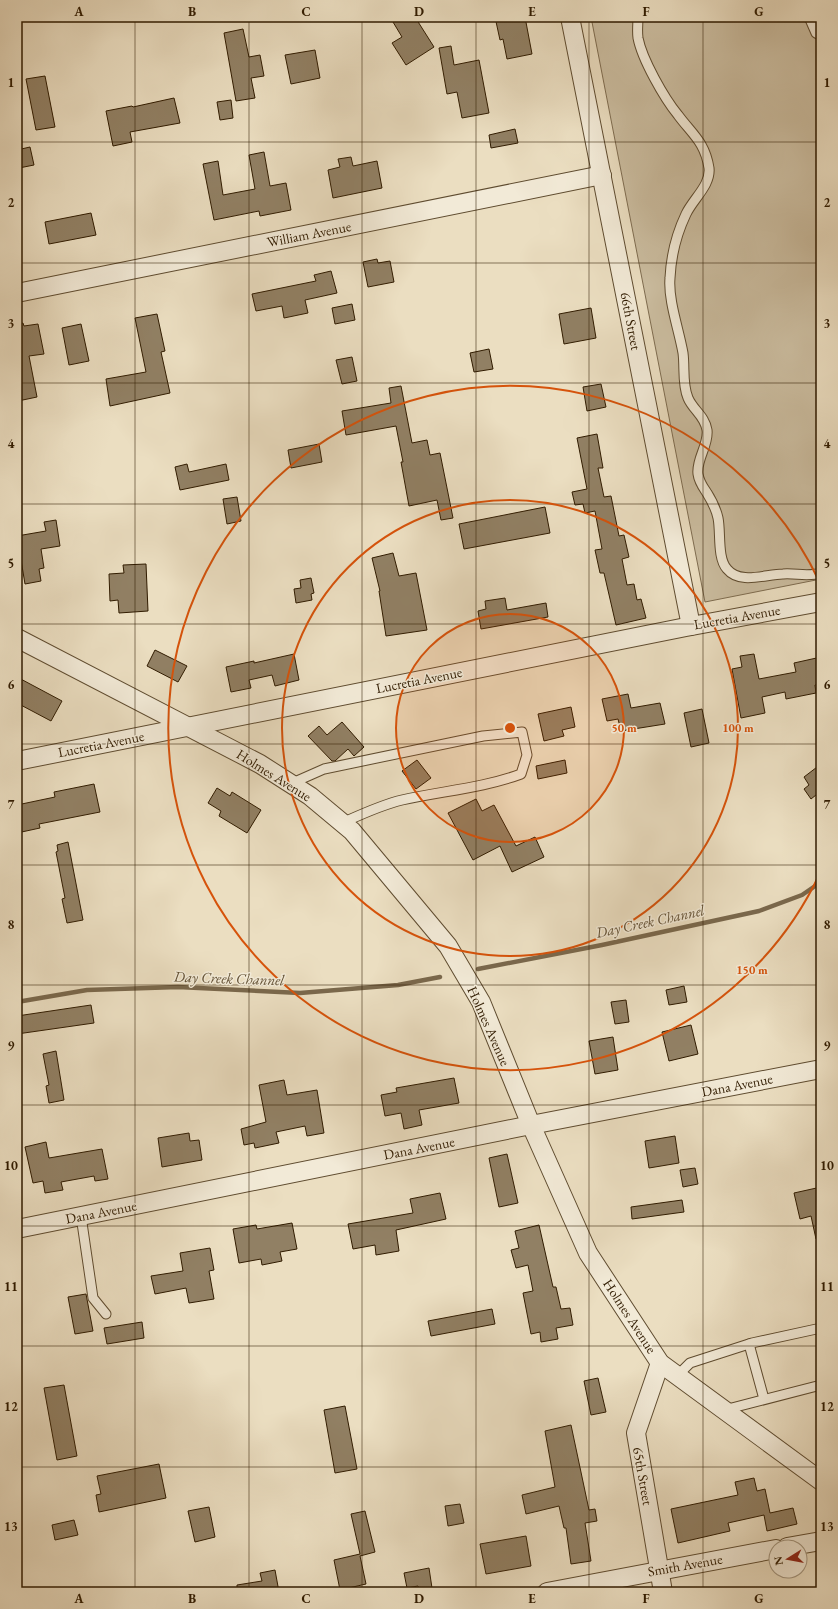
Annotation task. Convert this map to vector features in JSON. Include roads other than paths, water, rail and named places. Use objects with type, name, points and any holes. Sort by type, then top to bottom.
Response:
[{"type":"street","name":"66th Street","points":[[570,17],[691,626]]},
{"type":"street","name":"William Avenue","points":[[17,293],[602,175]]},
{"type":"street","name":"Lucretia Avenue","points":[[17,761],[691,626],[821,602]]},
{"type":"street","name":"Holmes Avenue","points":[[17,638],[260,764],[310,796],[352,831],[448,946],[481,1002],[531,1126],[588,1253],[660,1363],[821,1481]]},
{"type":"street","name":"Dana Avenue","points":[[17,1229],[821,1069]]},
{"type":"street","name":"65th Street","points":[[660,1363],[636,1432],[663,1592]]},
{"type":"street","points":[[808,1543],[821,1541]]},
{"type":"street","name":"Smith Avenue","points":[[547,1592],[768,1550]]},
{"type":"lane","points":[[638,17],[638,38],[651,70],[670,105],[702,144],[707,155],[709,171],[706,183],[686,213],[673,256],[670,291],[683,354],[685,389],[688,399],[703,418],[707,432],[698,465],[698,474],[700,482],[716,510],[725,568],[732,574],[741,577],[782,574],[809,576],[821,573]]},
{"type":"lane","points":[[809,17],[809,21],[816,33],[821,36]]},
{"type":"lane","points":[[290,784],[324,769],[483,736],[522,732],[527,755],[521,774],[502,781],[400,800],[342,823]]},
{"type":"lane","points":[[81,1216],[93,1298],[106,1314]]},
{"type":"lane","points":[[677,1376],[690,1363],[749,1344],[821,1328]]},
{"type":"lane","points":[[749,1344],[764,1399]]},
{"type":"lane","points":[[724,1410],[821,1385]]},
{"type":"waterway","name":"Day Creek Channel","points":[[478,969],[602,945],[759,911],[802,895],[821,882]]},
{"type":"waterway","name":"Day Creek Channel","points":[[17,1002],[87,990],[178,987],[300,993],[398,985],[440,977]]}]
